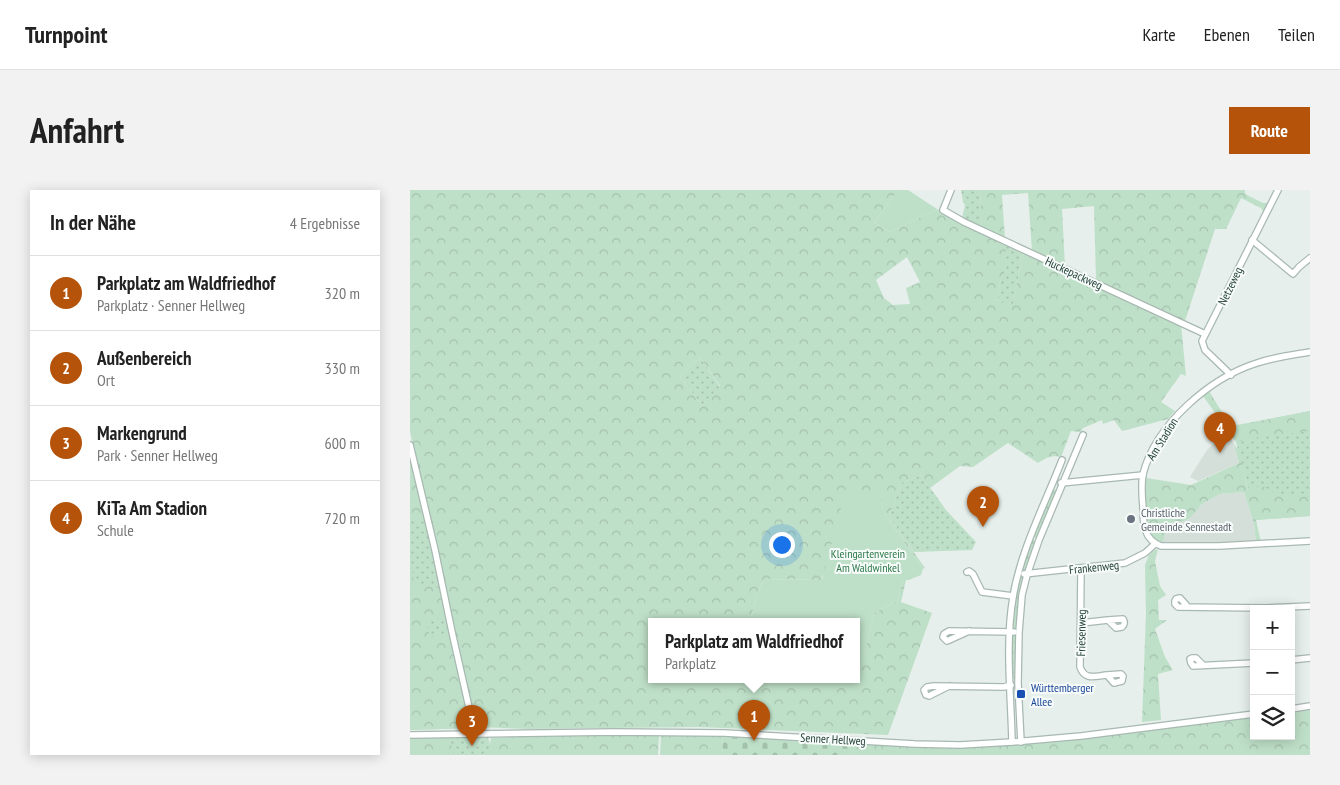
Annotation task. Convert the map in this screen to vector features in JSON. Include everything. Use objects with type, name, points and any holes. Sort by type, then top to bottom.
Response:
[{"type":"street","name":"Huckepackweg","points":[[951,190],[943,210],[964,222],[1205,334]]},
{"type":"street","name":"Netzeweg","points":[[1205,334],[1278,190]]},
{"type":"street","points":[[1252,240],[1293,274],[1310,258]]},
{"type":"street","points":[[1205,334],[1202,340],[1205,350],[1231,375]]},
{"type":"street","name":"Am Stadion","points":[[1155,544],[1146,532],[1143,524],[1143,475],[1159,439],[1179,412],[1211,386],[1258,362],[1286,355],[1310,352]]},
{"type":"street","points":[[1022,742],[1018,685],[1018,632],[1022,595],[1039,540],[1082,435]]},
{"type":"street","points":[[410,444],[475,734]]},
{"type":"street","points":[[1012,742],[1009,685],[1013,596],[1027,546],[1062,460]]},
{"type":"street","points":[[1054,481],[1062,484],[1143,475]]},
{"type":"street","points":[[1155,544],[1161,546],[1198,546],[1310,541]]},
{"type":"street","name":"Frankenweg","points":[[1027,575],[1125,563],[1145,553],[1155,544]]},
{"type":"street","name":"Friesenweg","points":[[1081,568],[1080,667],[1082,672],[1089,677],[1107,675]]},
{"type":"street","points":[[967,572],[973,574],[982,592],[1013,596]]},
{"type":"street","points":[[1019,573],[1027,575]]},
{"type":"street","points":[[1295,607],[1310,606]]},
{"type":"street","points":[[1188,607],[1250,608]]},
{"type":"street","points":[[1081,623],[1108,620]]},
{"type":"street","points":[[969,631],[1018,632]]},
{"type":"street","points":[[1295,660],[1310,658]]},
{"type":"street","points":[[1202,665],[1250,663]]},
{"type":"street","points":[[949,686],[1004,687],[1018,685]]},
{"type":"street","points":[[1295,708],[1310,706]]},
{"type":"street","name":"Senner Hellweg","points":[[410,735],[623,732],[724,733],[942,744],[1022,742],[1250,715]]},
{"type":"shaded area","points":[[1226,431],[1234,444],[1239,463],[1198,481],[1190,477],[1207,450]]},
{"type":"shaded area","points":[[1244,492],[1254,524],[1256,542],[1163,543],[1168,523],[1184,521],[1190,518],[1202,504],[1220,494]]},
{"type":"green space","points":[[410,190],[899,190],[874,222],[890,232],[937,209],[982,232],[980,190],[1245,190],[1247,195],[1263,203],[1270,201],[1264,213],[1261,208],[1241,198],[1226,229],[1215,229],[1185,321],[1181,324],[1186,376],[1181,374],[1161,402],[1175,411],[1168,419],[1122,431],[1114,420],[1103,424],[1102,420],[1083,428],[1080,432],[1071,431],[1061,457],[1049,457],[1038,463],[1008,443],[973,467],[960,466],[930,488],[921,475],[901,483],[889,517],[925,568],[923,569],[885,515],[882,494],[822,577],[822,580],[764,579],[757,594],[751,618],[648,618],[648,683],[860,683],[860,659],[863,659],[874,613],[898,600],[903,580],[906,580],[901,602],[932,613],[888,735],[699,727],[526,729],[476,727],[410,432]],"holes":[[[1028,193],[1032,251],[1005,239],[1002,195]],[[1094,206],[1096,281],[1065,266],[1062,209]],[[1007,244],[1023,252],[1013,305],[997,301]],[[907,257],[920,282],[906,288],[910,304],[893,305],[884,298],[876,280]],[[700,357],[720,386],[702,405],[680,377]]]},
{"type":"green space","points":[[899,190],[908,190],[937,209],[890,232],[874,222]]},
{"type":"green space","points":[[961,190],[980,190],[982,228],[962,219],[965,205]]},
{"type":"green space","points":[[1006,244],[1023,252],[1013,306],[997,302]]},
{"type":"green space","points":[[700,357],[720,387],[702,405],[680,377]]},
{"type":"green space","points":[[1209,391],[1231,427],[1310,411],[1310,431],[1236,442],[1203,396]]},
{"type":"green space","points":[[1310,411],[1310,516],[1256,520],[1232,426]]},
{"type":"green space","points":[[1234,444],[1239,451],[1248,490],[1262,486],[1282,495],[1310,497],[1310,516],[1256,520],[1261,542],[1256,542],[1254,524],[1244,492],[1220,494],[1202,504],[1190,518],[1184,521],[1168,523],[1163,543],[1157,541],[1147,529],[1145,515],[1146,478],[1191,485],[1239,463]]},
{"type":"green space","points":[[410,450],[472,728],[410,730]]},
{"type":"green space","points":[[410,450],[425,517],[410,521]]},
{"type":"green space","points":[[921,475],[946,510],[976,542],[972,550],[914,552],[889,517],[901,483]]},
{"type":"green space","name":"Kleingartenverein Am Waldwinkel","points":[[846,489],[882,494],[885,515],[923,569],[921,575],[909,580],[903,580],[898,600],[874,613],[863,660],[860,660],[860,618],[751,618],[757,594],[764,579],[822,580]]},
{"type":"green space","points":[[1053,489],[1057,491],[1038,538],[1033,537]]},
{"type":"green space","points":[[1032,539],[1037,542],[1026,572],[1022,571]]},
{"type":"green space","points":[[1158,549],[1155,561],[1160,586],[1166,595],[1158,600],[1159,620],[1167,620],[1155,629],[1165,657],[1173,670],[1158,674],[1161,720],[1142,722],[1146,613],[1145,565],[1149,555]]},
{"type":"green space","points":[[410,551],[414,584],[441,588],[447,617],[428,620],[428,630],[430,636],[451,635],[472,728],[410,730]]},
{"type":"green space","points":[[1019,576],[1024,577],[1017,629],[1012,629],[1013,612]]},
{"type":"green space","points":[[1012,635],[1017,635],[1017,679],[1012,679]]},
{"type":"green space","points":[[1310,709],[1310,755],[852,755],[854,743],[1039,742],[1096,737],[1250,717],[1250,740],[1295,740],[1295,711]]},
{"type":"green space","points":[[659,735],[658,755],[491,755],[489,749],[491,738]]},
{"type":"green space","points":[[661,735],[723,736],[722,755],[660,755]]},
{"type":"green space","points":[[488,736],[492,755],[410,755],[410,737]]},
{"type":"green space","points":[[723,736],[854,743],[852,755],[722,755]]},
{"type":"green space","points":[[410,738],[448,738],[454,755],[410,755]]},
{"type":"place","name":"KiTa Am Stadion","points":[[1220,453]]},
{"type":"place","name":"Christliche Gemeinde Sennestadt","points":[[1131,519]]},
{"type":"place","name":"Außenbereich","points":[[983,527]]},
{"type":"place","name":"Württemberger Allee","points":[[1021,694]]},
{"type":"place","name":"Parkplatz am Waldfriedhof","points":[[754,741]]},
{"type":"place","name":"Markengrund","points":[[472,746]]}]
